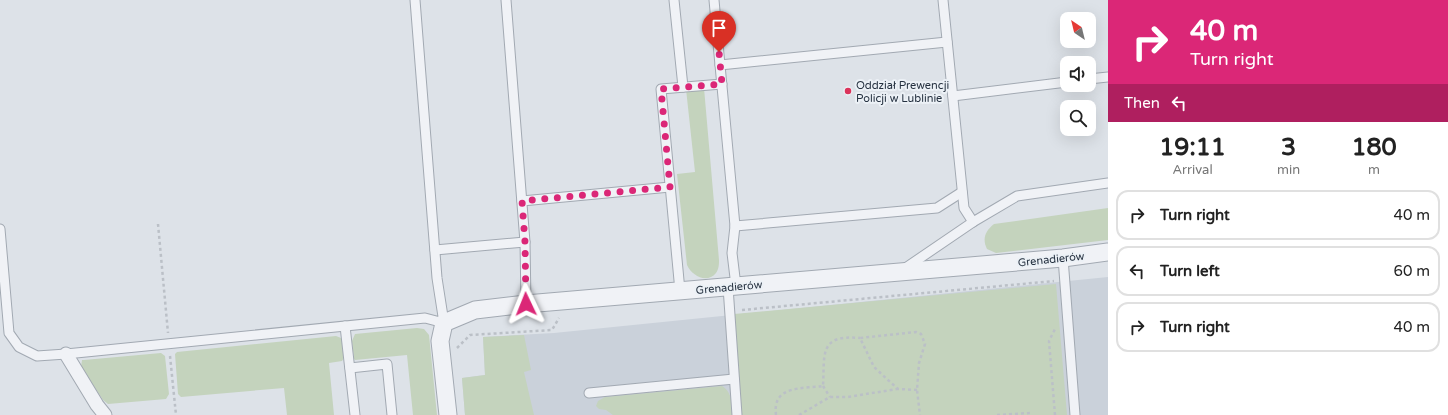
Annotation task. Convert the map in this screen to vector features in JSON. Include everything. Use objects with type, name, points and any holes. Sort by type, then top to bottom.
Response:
[{"type":"street","name":"Grenadierów","points":[[444,323],[475,310],[526,304],[1063,258],[1108,252]]},
{"type":"street","points":[[444,323],[440,341],[448,415]]},
{"type":"street","points":[[66,354],[97,405],[105,415]]},
{"type":"lane","points":[[0,229],[9,334],[19,347],[37,356],[425,318],[444,323],[437,278],[415,0]]},
{"type":"lane","points":[[506,0],[525,242],[526,304]]},
{"type":"lane","points":[[674,0],[683,87]]},
{"type":"lane","points":[[714,0],[735,226],[732,253],[732,287],[734,379],[737,415]]},
{"type":"lane","points":[[943,0],[964,208],[972,222]]},
{"type":"lane","points":[[720,65],[947,42]]},
{"type":"lane","points":[[1096,78],[1108,77]]},
{"type":"lane","points":[[952,96],[1060,83]]},
{"type":"lane","points":[[680,291],[661,89],[722,84]]},
{"type":"lane","points":[[900,272],[972,222],[1017,196],[1108,183]]},
{"type":"lane","points":[[522,201],[670,187]]},
{"type":"lane","points":[[735,226],[937,208],[962,192]]},
{"type":"lane","points":[[435,250],[525,242]]},
{"type":"lane","points":[[1063,258],[1075,415]]},
{"type":"lane","points":[[345,326],[355,415]]},
{"type":"lane","points":[[350,368],[387,364],[392,415]]},
{"type":"lane","points":[[589,393],[734,379]]},
{"type":"path","points":[[158,224],[168,344],[176,415]]},
{"type":"path","points":[[1056,280],[1057,287]]},
{"type":"path","points":[[1055,415],[1049,341],[1056,327]]},
{"type":"path","points":[[830,397],[823,386],[826,349],[830,342],[836,338],[860,338],[916,332],[921,334],[925,344],[918,363],[917,390],[920,415]]},
{"type":"path","points":[[860,338],[874,366],[898,389]]},
{"type":"path","points":[[776,415],[776,401],[780,395],[786,391],[823,386]]},
{"type":"path","points":[[799,415],[830,397],[848,397],[898,389],[917,390]]},
{"type":"path","points":[[997,415],[1030,413],[1030,415]]},
{"type":"shaded area","points":[[1108,277],[1108,415],[465,415],[462,378],[485,375],[483,337],[554,333]]},
{"type":"green space","points":[[704,88],[719,260],[716,273],[708,278],[696,275],[687,265],[677,174],[695,172],[686,89]]},
{"type":"green space","points":[[1108,208],[1108,240],[996,253],[987,249],[985,245],[985,235],[988,229],[994,224]]},
{"type":"green space","points":[[1056,284],[1067,415],[741,415],[734,314]]},
{"type":"green space","points":[[417,328],[424,329],[429,335],[437,415],[413,415],[407,355],[354,359],[352,341],[355,334]]},
{"type":"green space","points":[[524,335],[531,370],[524,372],[534,415],[465,415],[462,378],[485,375],[483,337]]},
{"type":"green space","points":[[336,336],[341,338],[344,358],[342,361],[329,363],[334,415],[287,415],[284,388],[181,397],[178,394],[175,354],[177,352]]},
{"type":"green space","points":[[161,353],[165,356],[169,394],[166,399],[108,404],[103,400],[81,367],[82,360]]},
{"type":"green space","points":[[722,386],[730,395],[732,415],[613,415],[606,410],[599,409],[596,406],[598,401],[605,397]]},
{"type":"place","name":"Oddział Prewencji Policji w Lublinie","points":[[848,91]]},
{"type":"route","points":[[526,304],[525,242],[522,201],[670,187],[661,89],[722,84],[719,52]]}]
